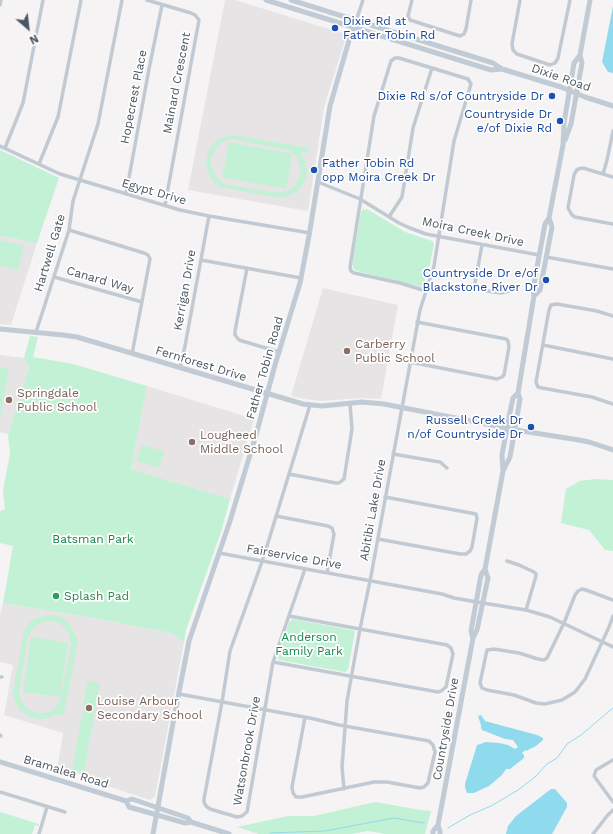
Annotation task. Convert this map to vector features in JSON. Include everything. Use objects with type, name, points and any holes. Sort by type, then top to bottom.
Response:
[{"type":"main road","name":"Dixie Road","points":[[266,0],[491,70],[502,69]]},
{"type":"main road","name":"Dixie Road","points":[[291,0],[493,63],[502,69],[561,87],[576,94],[613,106]]},
{"type":"main road","name":"Countryside Drive","points":[[563,145],[571,124],[582,64],[580,55],[590,0]]},
{"type":"main road","name":"Father Tobin Road","points":[[153,834],[172,723],[189,641],[230,521],[301,278],[310,234],[330,106],[356,21]]},
{"type":"main road","name":"Countryside Drive","points":[[503,470],[510,457],[520,399],[518,392],[534,296],[533,289],[545,224],[549,218],[563,145],[564,123],[574,63],[580,55]]},
{"type":"main road","name":"Countryside Drive","points":[[534,296],[540,290],[552,226],[549,218]]},
{"type":"main road","points":[[539,256],[546,257]]},
{"type":"main road","name":"Fernforest Drive","points":[[0,328],[71,336],[294,402],[310,405],[332,406],[372,403],[402,407],[507,428],[589,442],[613,450]]},
{"type":"main road","name":"Countryside Drive","points":[[473,638],[470,631],[481,576],[485,569],[503,470],[502,455],[513,398],[518,392]]},
{"type":"main road","name":"Countryside Drive","points":[[440,834],[438,825],[473,638],[477,630],[488,578],[485,569]]},
{"type":"main road","name":"Bramalea Road","points":[[0,762],[126,801],[132,799],[188,818],[191,822]]},
{"type":"main road","name":"Bramalea Road","points":[[126,801],[129,807],[185,823],[191,822],[229,834]]},
{"type":"main road","name":"Countryside Drive","points":[[433,834],[433,831],[438,825]]},
{"type":"street","points":[[0,5],[1,0]]},
{"type":"street","points":[[6,148],[23,103],[43,0]]},
{"type":"street","points":[[39,164],[58,117],[81,0]]},
{"type":"street","points":[[80,180],[98,124],[122,0]]},
{"type":"street","name":"Mainard Crescent","points":[[147,0],[195,15],[199,20],[165,205]]},
{"type":"street","points":[[356,21],[363,0]]},
{"type":"street","points":[[412,0],[408,16],[410,20],[460,36],[464,34],[466,29],[471,0]]},
{"type":"street","points":[[520,0],[512,44],[513,50],[517,54],[550,64],[556,63],[558,58],[570,0]]},
{"type":"street","name":"Hopecrest Place","points":[[126,194],[162,5]]},
{"type":"street","name":"Abitibi Lake Drive","points":[[344,788],[342,767],[345,708],[386,497],[417,322],[434,266],[454,141],[471,84],[468,79],[399,58],[395,58],[391,61],[374,116],[360,199]]},
{"type":"street","points":[[389,217],[402,197],[413,128],[432,68]]},
{"type":"street","points":[[603,174],[613,132]]},
{"type":"street","name":"Egypt Drive","points":[[0,146],[60,174],[180,210],[310,234]]},
{"type":"street","points":[[613,177],[583,168],[578,169],[574,175],[568,208],[569,212],[575,217],[613,224]]},
{"type":"street","name":"Hartwell Gate","points":[[36,332],[69,230],[74,201],[80,180]]},
{"type":"street","name":"Moira Creek Drive","points":[[318,182],[360,199],[389,217],[410,228],[426,234],[539,256]]},
{"type":"street","points":[[360,199],[350,264],[351,271],[426,291]]},
{"type":"street","name":"Kerrigan Drive","points":[[180,368],[186,346],[209,216]]},
{"type":"street","points":[[69,230],[144,253],[150,258],[132,354]]},
{"type":"street","points":[[482,245],[475,282],[476,287],[480,290],[501,293],[512,290]]},
{"type":"street","points":[[546,257],[613,269]]},
{"type":"street","points":[[201,260],[301,278]]},
{"type":"street","points":[[246,268],[235,335],[240,340],[279,352]]},
{"type":"street","name":"Canard Way","points":[[54,277],[142,302]]},
{"type":"street","points":[[613,316],[597,311],[554,304],[551,305],[536,382],[538,386],[542,388],[592,397],[613,404]]},
{"type":"street","points":[[410,362],[497,379],[504,375],[509,347],[506,339],[417,322]]},
{"type":"street","points":[[543,345],[613,359]]},
{"type":"street","points":[[288,474],[336,483],[344,479],[352,429],[350,404]]},
{"type":"street","name":"Watsonbrook Drive","points":[[305,569],[274,662],[250,790],[248,809],[245,814],[237,817],[210,809],[206,806],[204,799],[230,651],[262,561],[310,405]]},
{"type":"street","points":[[393,454],[440,462],[447,468]]},
{"type":"street","points":[[378,539],[460,554],[466,554],[472,547],[477,518],[476,514],[386,497]]},
{"type":"street","points":[[276,516],[332,528],[334,534],[327,573]]},
{"type":"street","name":"Fairservice Drive","points":[[219,553],[442,594],[454,598],[526,610],[542,614],[564,623],[613,647]]},
{"type":"street","points":[[507,561],[519,565],[536,574],[526,610]]},
{"type":"street","points":[[613,600],[580,589],[575,595],[564,623],[547,658],[544,660],[519,653],[488,649],[480,683],[482,688],[514,695],[536,703],[545,704],[562,700],[580,686],[585,679],[613,616]]},
{"type":"street","points":[[274,662],[438,692],[446,687],[453,654],[451,648],[447,645],[289,616]]},
{"type":"street","points":[[179,694],[304,717],[344,726],[427,740],[433,745],[435,752],[427,785],[416,788],[381,781],[302,798],[296,797],[293,793],[292,787],[304,717]]},
{"type":"street","points":[[613,760],[596,770],[594,776],[613,802]]},
{"type":"street","points":[[0,792],[65,812]]},
{"type":"street","points":[[39,834],[47,807]]},
{"type":"street","points":[[593,834],[613,810]]},
{"type":"shaded area","points":[[225,0],[235,0],[345,34],[346,38],[324,107],[308,211],[188,190]]},
{"type":"shaded area","points":[[0,236],[37,243],[11,325],[0,324]]},
{"type":"shaded area","name":"Carberry Public School","points":[[323,288],[398,305],[381,399],[361,398],[321,401],[291,396]]},
{"type":"shaded area","name":"Springdale Public School","points":[[0,355],[24,358],[29,368],[8,434],[0,432]]},
{"type":"shaded area","name":"Lougheed Middle School","points":[[147,386],[254,419],[230,499],[131,469]]},
{"type":"shaded area","name":"Louise Arbour Secondary School","points":[[3,603],[170,633],[184,642],[155,796],[150,800],[101,784],[76,773],[57,770],[63,733],[4,715],[13,665],[0,662],[0,615]]},
{"type":"green space","points":[[232,135],[310,148],[308,153],[301,152],[307,170],[306,178],[302,186],[296,192],[280,198],[220,187],[213,181],[206,165],[210,148],[216,141]],"holes":[[[232,139],[289,150],[297,158],[301,173],[294,187],[279,193],[224,184],[218,179],[211,166],[211,159],[218,146],[224,141]]]},
{"type":"green space","points":[[229,142],[292,154],[286,189],[222,177]]},
{"type":"green space","points":[[0,150],[59,178],[37,243],[0,236]]},
{"type":"green space","points":[[364,208],[364,210],[367,209],[405,232],[434,243],[430,265],[422,287],[354,269],[352,264],[361,212]]},
{"type":"green space","points":[[0,240],[24,246],[18,270],[0,265]]},
{"type":"green space","name":"Batsman Park","points":[[30,336],[38,337],[33,357],[73,364],[147,386],[131,469],[230,499],[221,532],[186,630],[184,642],[170,633],[3,603],[13,546],[0,543],[0,511],[5,509],[3,490],[10,454],[8,434],[29,368],[24,358]]},
{"type":"green space","points":[[0,367],[9,369],[0,417]]},
{"type":"green space","points":[[142,445],[164,451],[159,468],[137,461]]},
{"type":"green space","points":[[596,479],[613,480],[613,551],[605,550],[589,530],[561,523],[566,489],[580,481]]},
{"type":"green space","points":[[45,615],[54,615],[63,618],[70,624],[76,637],[78,638],[64,716],[59,715],[59,713],[52,717],[43,719],[30,717],[19,709],[15,701],[13,693],[24,631],[32,620]],"holes":[[[48,621],[59,623],[69,634],[71,644],[60,701],[51,711],[38,713],[25,707],[20,698],[19,691],[28,637],[34,627],[41,623]]]},
{"type":"green space","name":"Anderson Family Park","points":[[293,619],[355,631],[348,670],[345,672],[279,660],[278,655],[289,622]]},
{"type":"green space","points":[[31,637],[68,643],[60,697],[23,692]]},
{"type":"green space","points":[[88,681],[100,683],[84,772],[72,770]]},
{"type":"green space","points":[[375,802],[431,811],[425,834],[385,834],[368,831],[352,834],[259,834],[237,827],[288,816],[314,816]]},
{"type":"green space","points":[[0,812],[39,824],[38,826],[35,825],[32,834],[0,834]]},
{"type":"water","points":[[613,6],[613,73],[608,72],[602,62]]},
{"type":"water","points":[[481,715],[485,721],[537,735],[543,738],[543,740],[536,746],[526,751],[525,750],[522,753],[524,758],[510,769],[506,769],[502,775],[489,786],[474,793],[467,793],[465,784],[477,745],[486,742],[508,745],[515,749],[518,747],[513,740],[505,739],[482,730],[478,716]]},
{"type":"water","points":[[551,789],[555,789],[567,803],[567,807],[552,834],[506,834],[508,826],[516,816]]},
{"type":"waterway","points":[[448,828],[518,790],[535,777],[547,764],[557,758],[567,744],[581,735],[613,708]]},
{"type":"waterway","points":[[270,833],[325,831],[394,818],[424,823]]},
{"type":"place","name":"Dixie Rd at Father Tobin Rd","points":[[335,28]]},
{"type":"place","name":"Dixie Rd s/of Countryside Dr","points":[[552,96]]},
{"type":"place","name":"Countryside Dr e/of Dixie Rd","points":[[560,121]]},
{"type":"place","name":"Father Tobin Rd opp Moira Creek Dr","points":[[314,170]]},
{"type":"place","name":"Countryside Dr e/of Blackstone River Dr","points":[[546,280]]},
{"type":"place","name":"Carberry Public School","points":[[347,351]]},
{"type":"place","name":"Springdale Public School","points":[[9,400]]},
{"type":"place","name":"Russell Creek Dr n/of Countryside Dr","points":[[531,427]]},
{"type":"place","name":"Lougheed Middle School","points":[[192,442]]},
{"type":"place","name":"Splash Pad","points":[[56,596]]},
{"type":"place","name":"Louise Arbour Secondary School","points":[[89,708]]}]
